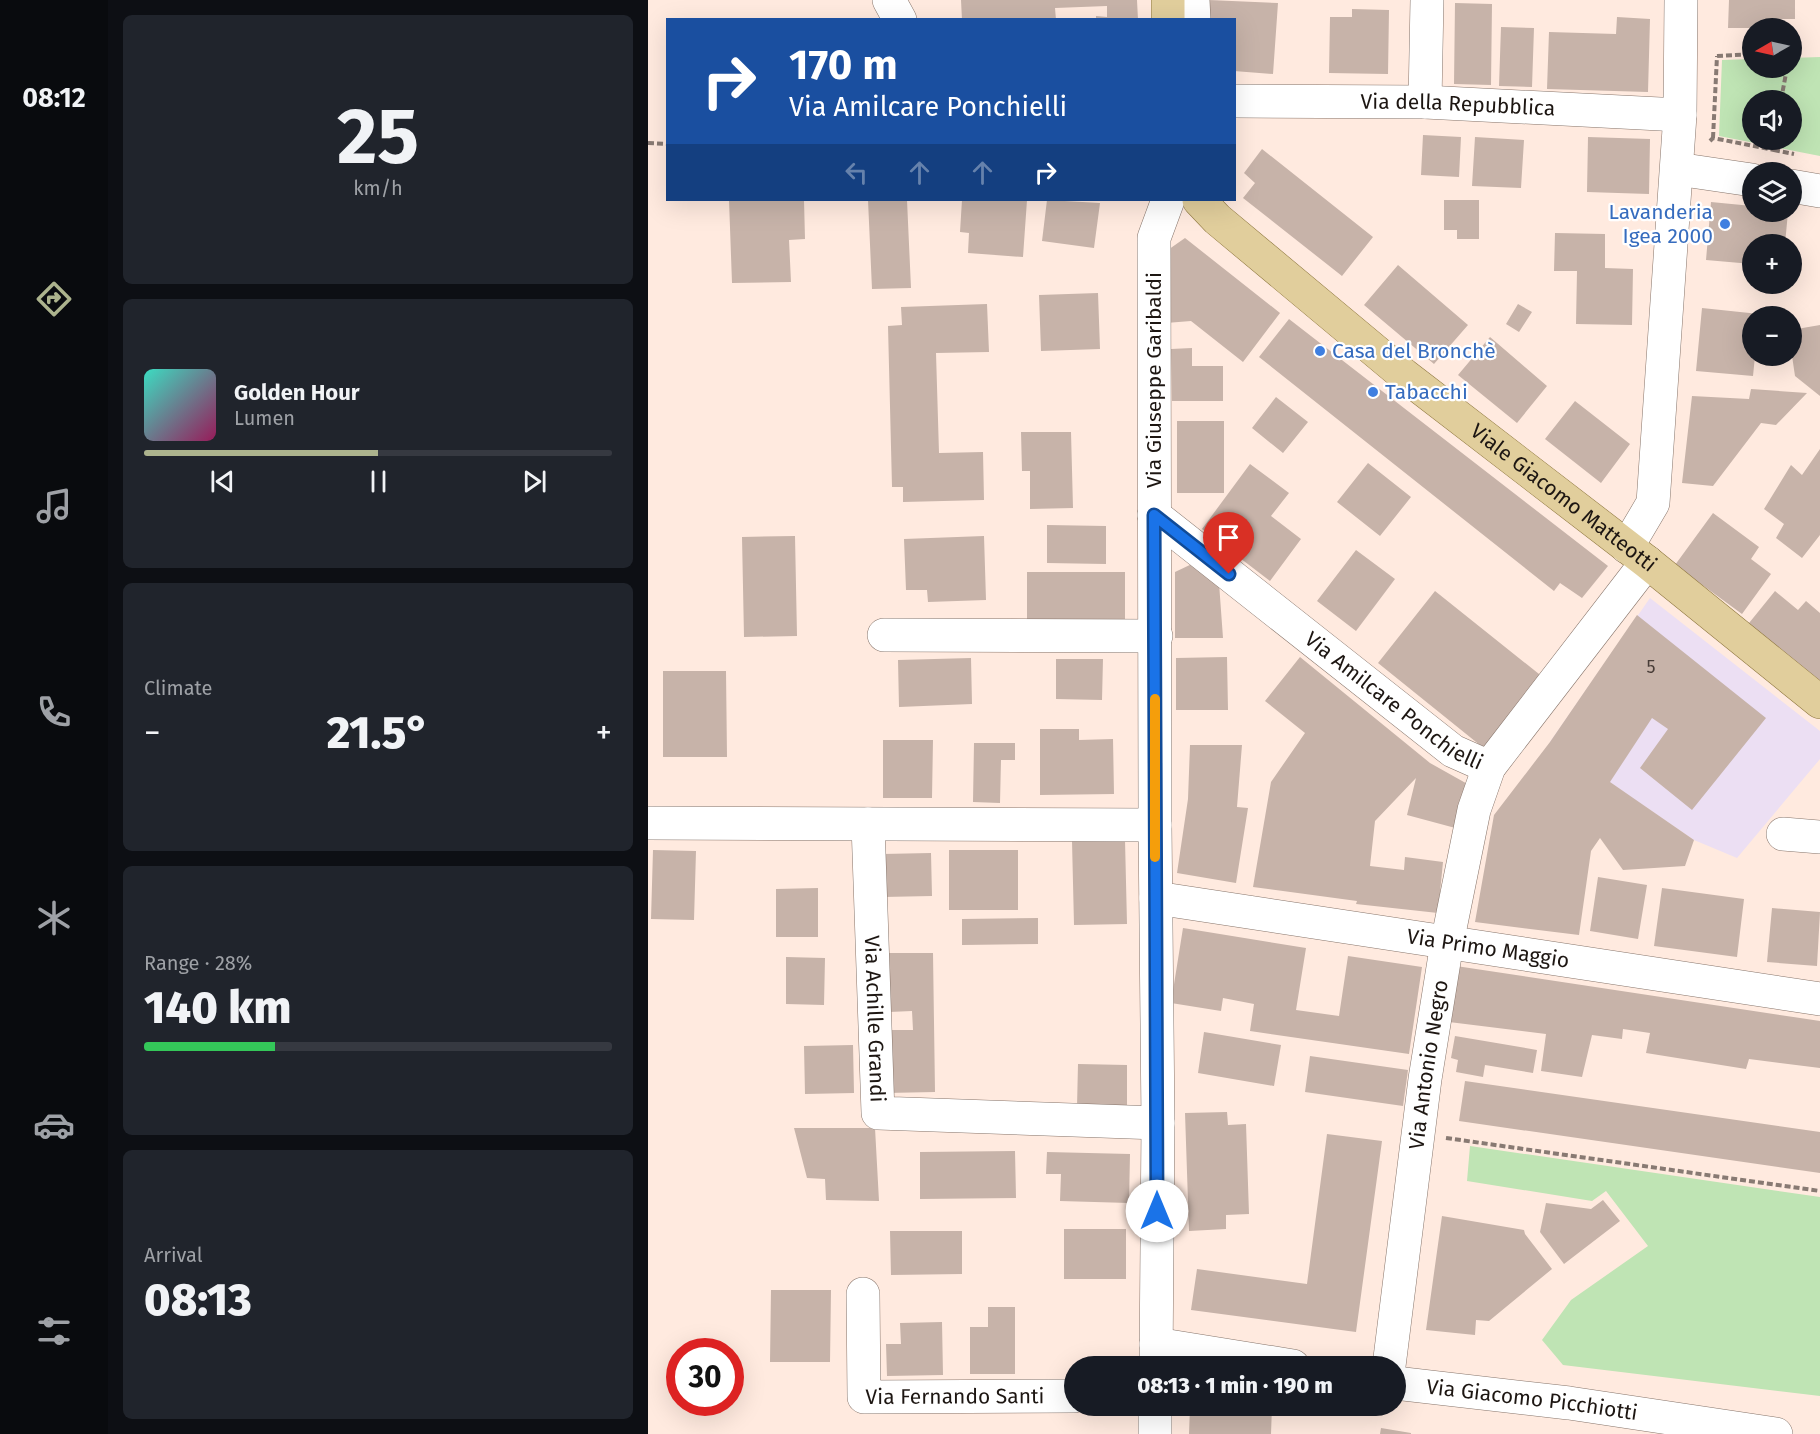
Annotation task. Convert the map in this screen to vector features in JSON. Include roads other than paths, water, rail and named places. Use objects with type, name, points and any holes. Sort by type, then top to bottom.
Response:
[{"type":"main road","points":[[1168,0],[1168,18]]},
{"type":"main road","name":"Viale Giacomo Matteotti","points":[[1200,201],[1217,219],[1404,375],[1637,555],[1820,702]]},
{"type":"street","points":[[889,0],[899,18]]},
{"type":"street","points":[[1193,0],[1194,18]]},
{"type":"street","points":[[1425,102],[1427,0]]},
{"type":"street","name":"Via Amilcare Ponchielli","points":[[1154,515],[1453,751],[1489,767],[1637,555],[1653,503],[1677,169],[1681,0]]},
{"type":"street","name":"Via della Repubblica","points":[[1236,101],[1425,102],[1680,115]]},
{"type":"street","points":[[1677,169],[1742,179]]},
{"type":"street","points":[[1802,188],[1820,191]]},
{"type":"street","name":"Via Giuseppe Garibaldi","points":[[1156,1355],[1158,1123],[1154,237],[1168,201]]},
{"type":"street","points":[[884,634],[1156,636]]},
{"type":"street","name":"Via Antonio Negro","points":[[1390,1356],[1418,1134],[1447,943],[1474,810],[1489,767]]},
{"type":"street","points":[[648,823],[1155,825]]},
{"type":"street","name":"Via Achille Grandi","points":[[868,824],[878,1113],[1158,1123]]},
{"type":"street","points":[[1783,834],[1820,837]]},
{"type":"street","name":"Via Primo Maggio","points":[[1156,898],[1820,999]]},
{"type":"street","name":"Via Fernando Santi","points":[[863,1294],[864,1397],[1064,1396]]},
{"type":"street","name":"Via Giacomo Picchiotti","points":[[1406,1384],[1569,1402],[1776,1434]]},
{"type":"street","points":[[1155,1416],[1155,1434]]},
{"type":"place","name":"Lavanderia Igea 2000","points":[[1725,224]]},
{"type":"place","name":"Casa del Bronchè","points":[[1320,351]]},
{"type":"place","name":"Tabacchi","points":[[1373,392]]}]
